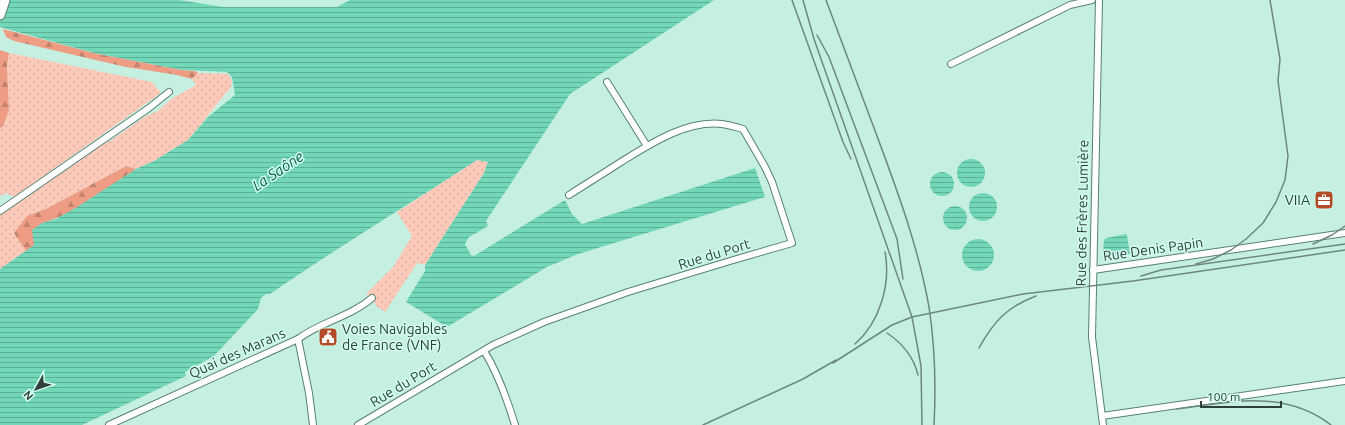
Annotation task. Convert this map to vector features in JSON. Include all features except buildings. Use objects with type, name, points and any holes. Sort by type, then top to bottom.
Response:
[{"type":"main road","points":[[0,15],[5,0]]},
{"type":"street","points":[[951,64],[1070,5],[1092,0]]},
{"type":"street","name":"Rue des Frères Lumière","points":[[1099,0],[1092,337],[1103,425]]},
{"type":"street","points":[[607,82],[647,146]]},
{"type":"street","points":[[0,211],[149,108],[169,92]]},
{"type":"street","name":"Rue du Port","points":[[358,425],[484,350],[544,322],[723,263],[792,244],[772,182],[765,166],[743,129],[722,124],[701,125],[684,129],[647,146],[569,195]]},
{"type":"street","name":"Rue Denis Papin","points":[[1093,270],[1345,233]]},
{"type":"street","name":"Quai des Marans","points":[[109,425],[298,339],[305,334],[355,311],[372,298]]},
{"type":"street","points":[[298,339],[309,393],[313,425]]},
{"type":"street","points":[[484,350],[504,393],[515,425]]},
{"type":"street","points":[[1102,416],[1345,381]]},
{"type":"shaded area","points":[[9,53],[152,82],[161,93],[14,197],[6,193],[0,196],[0,128],[3,126],[9,110],[7,66]]},
{"type":"shaded area","points":[[198,73],[228,74],[232,81],[231,87],[188,140],[154,161],[136,169],[126,166],[46,209],[27,216],[14,233],[26,251],[0,269],[0,214],[23,200],[100,145],[110,141],[144,117],[158,111],[171,99],[196,85],[192,79]]},
{"type":"shaded area","points":[[477,160],[488,162],[484,173],[425,265],[417,263],[385,312],[376,306],[372,298],[366,294],[393,267],[412,236],[397,212]]},
{"type":"green space","points":[[3,29],[94,53],[182,70],[195,71],[198,73],[192,79],[177,75],[126,67],[14,41],[6,37]]},
{"type":"green space","points":[[0,50],[9,53],[7,66],[9,110],[3,126],[0,128]]},
{"type":"green space","points":[[126,166],[136,169],[66,214],[42,223],[34,245],[26,251],[14,233],[27,216],[46,209]]},
{"type":"water","name":"La Saône","points":[[0,0],[179,0],[224,7],[337,7],[350,0],[714,0],[570,94],[486,221],[488,226],[469,237],[465,244],[471,255],[474,256],[565,200],[572,214],[582,224],[755,168],[765,197],[578,254],[547,267],[447,327],[406,302],[425,271],[425,265],[484,173],[488,162],[477,160],[270,294],[266,294],[261,298],[258,309],[214,356],[185,372],[186,376],[82,425],[0,425],[0,269],[34,245],[32,230],[42,223],[56,219],[77,207],[136,169],[154,161],[188,140],[208,117],[235,95],[232,77],[227,72],[182,70],[94,53],[0,27]]},
{"type":"water","points":[[971,159],[981,163],[985,173],[981,183],[971,187],[961,183],[957,173],[961,163]]},
{"type":"water","points":[[937,172],[947,172],[954,179],[954,189],[947,196],[937,196],[930,189],[930,179]]},
{"type":"water","points":[[983,193],[993,197],[997,207],[993,217],[983,221],[973,217],[969,207],[973,197]]},
{"type":"water","points":[[955,206],[964,209],[967,218],[964,227],[955,230],[946,227],[943,218],[946,209]]},
{"type":"water","points":[[1126,234],[1130,254],[1107,256],[1103,252],[1104,240],[1106,238]]},
{"type":"water","points":[[975,239],[981,239],[991,246],[994,255],[993,261],[987,268],[981,271],[975,271],[965,264],[962,258],[962,252],[969,242]]},
{"type":"railway","points":[[792,0],[843,142],[851,159]]},
{"type":"railway","points":[[803,0],[814,39],[912,317],[921,366],[922,425]]},
{"type":"railway","points":[[826,0],[906,216],[919,261],[929,307],[933,336],[935,381],[934,425]]},
{"type":"railway","points":[[1196,264],[1213,259],[1231,250],[1246,239],[1263,223],[1276,202],[1285,180],[1288,156],[1278,81],[1280,59],[1270,0]]},
{"type":"railway","points":[[817,35],[829,57],[897,239],[903,279]]},
{"type":"railway","points":[[1313,244],[1332,235],[1345,226]]},
{"type":"railway","points":[[1141,276],[1161,270],[1345,244]]},
{"type":"railway","points":[[833,363],[892,325],[912,317],[1023,294],[1133,281],[1345,250]]},
{"type":"railway","points":[[855,344],[871,325],[882,302],[886,277],[885,252]]},
{"type":"railway","points":[[979,348],[990,330],[1002,316],[1017,305],[1036,296]]},
{"type":"railway","points":[[887,333],[898,341],[907,351],[914,363],[918,375]]},
{"type":"railway","points":[[703,425],[803,379],[836,360]]},
{"type":"railway","points":[[1177,409],[1237,401],[1276,402],[1295,406],[1313,414],[1331,425]]},
{"type":"place","name":"VIIA","points":[[1324,200]]},
{"type":"place","name":"Voies Navigables de France (VNF)","points":[[328,337]]}]
